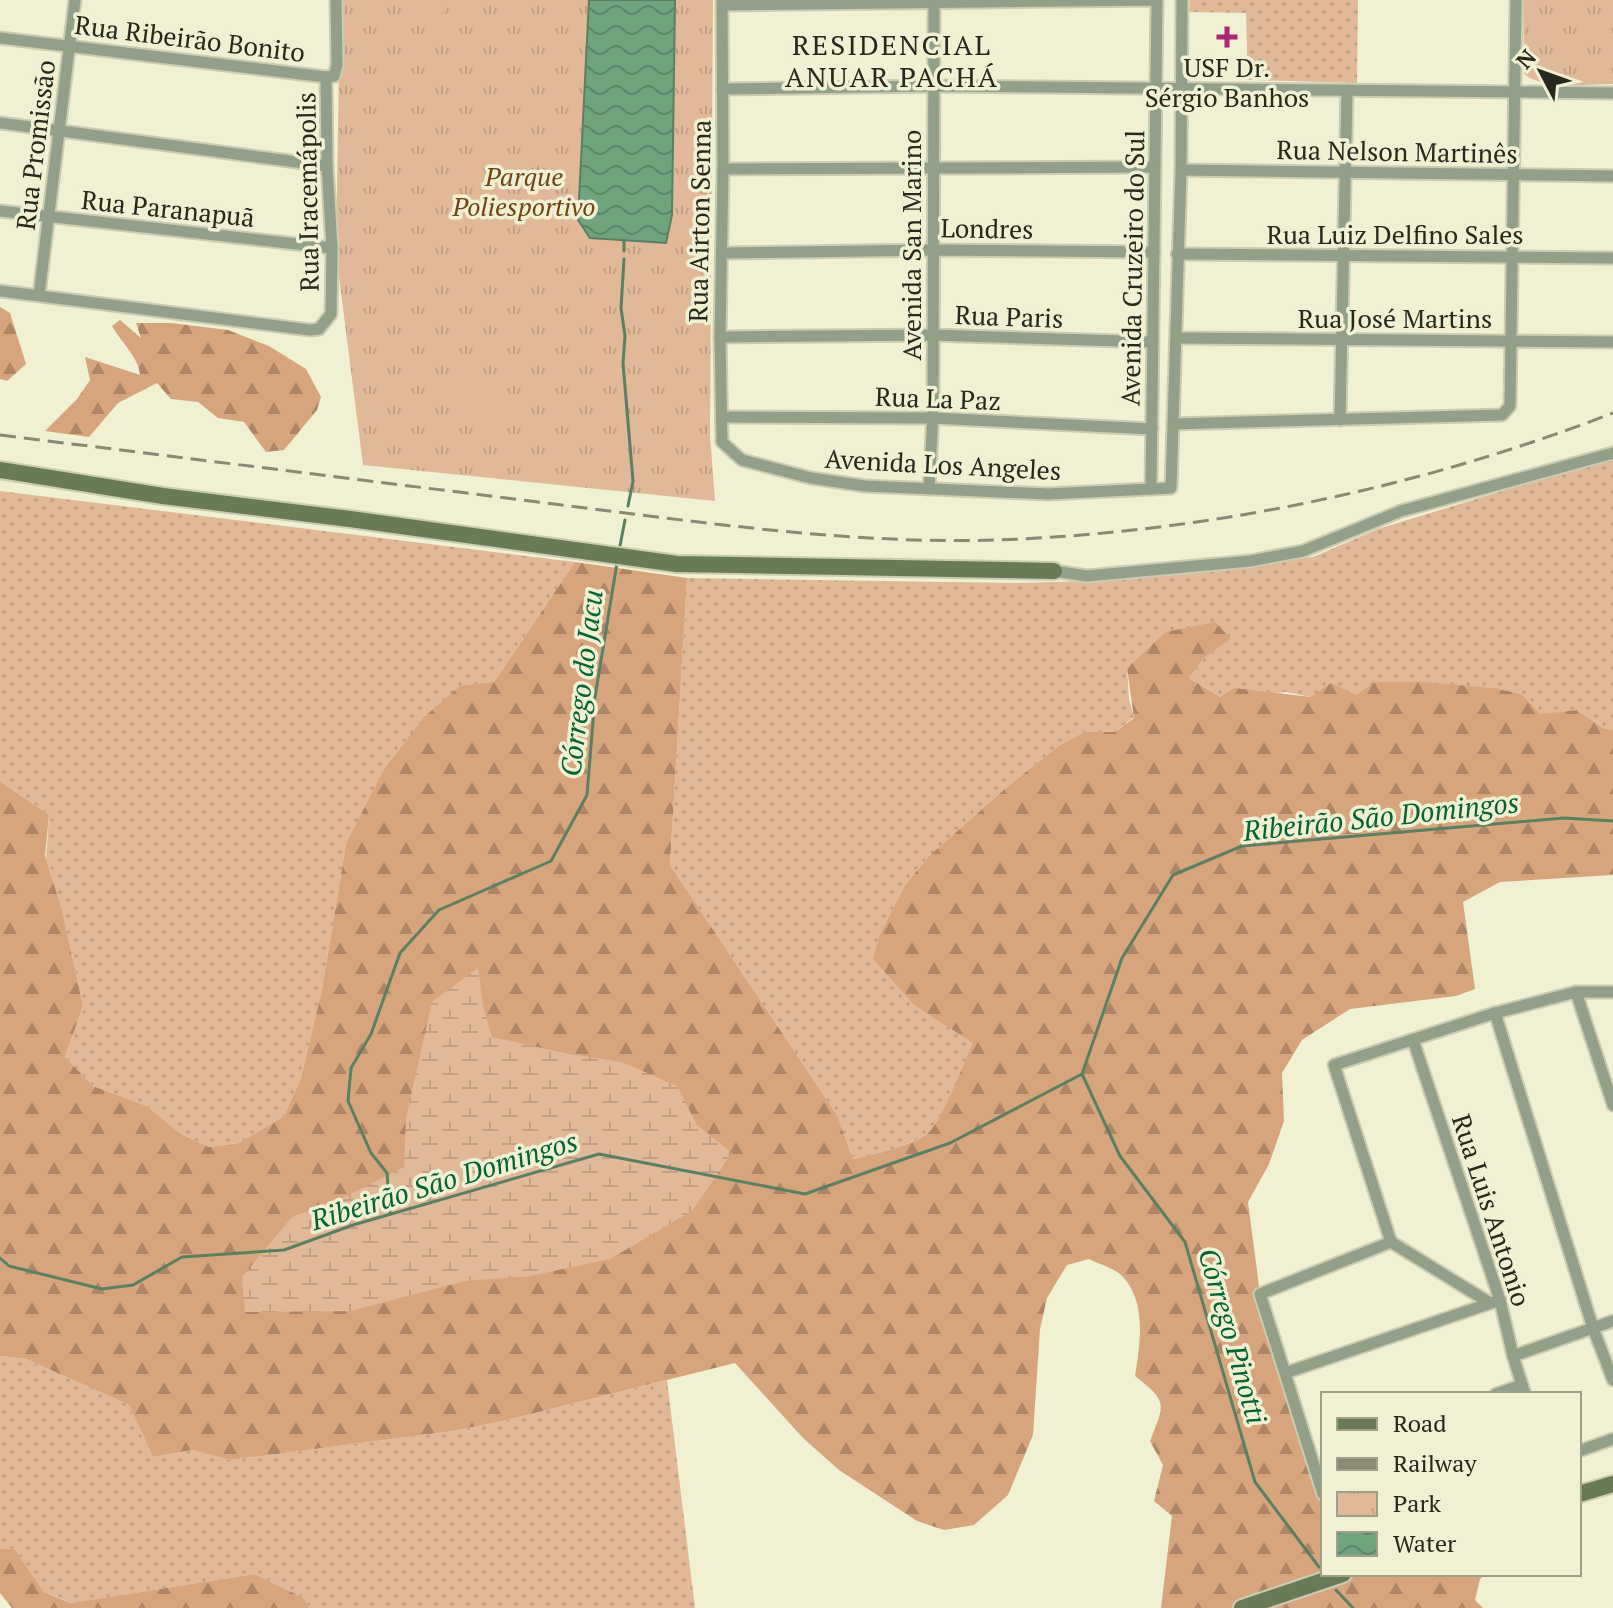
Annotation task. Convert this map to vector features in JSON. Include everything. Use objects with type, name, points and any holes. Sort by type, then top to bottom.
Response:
[{"type":"street","name":"Rua Promissão","points":[[39,295],[75,0]]},
{"type":"street","name":"Rua Iracemápolis","points":[[39,295],[319,329],[331,314],[326,77],[334,76],[337,65],[336,0]]},
{"type":"street","points":[[722,2],[1157,0]]},
{"type":"street","name":"Avenida Cruzeiro do Sul","points":[[1151,489],[1157,0]]},
{"type":"street","name":"Avenida Cruzeiro do Sul","points":[[1171,488],[1181,170],[1182,0]]},
{"type":"street","points":[[1173,424],[1502,415],[1510,406],[1516,0]]},
{"type":"street","name":"Avenida San Marino","points":[[929,489],[933,418],[934,1]]},
{"type":"street","name":"Rua Airton Senna","points":[[722,2],[722,442]]},
{"type":"street","name":"Rua Ribeirão Bonito","points":[[0,38],[326,77]]},
{"type":"street","points":[[722,89],[934,86],[1613,93]]},
{"type":"street","points":[[1340,420],[1347,90]]},
{"type":"street","points":[[0,123],[327,166]]},
{"type":"street","points":[[723,169],[1155,167]]},
{"type":"street","name":"Rua Nelson Martinês","points":[[1181,170],[1613,176]]},
{"type":"street","name":"Rua Paranapuã","points":[[0,211],[332,248]]},
{"type":"street","name":"Londres","points":[[723,253],[933,250],[1154,252]]},
{"type":"street","name":"Rua Luiz Delfino Sales","points":[[1177,254],[1613,258]]},
{"type":"street","points":[[0,291],[39,295]]},
{"type":"street","name":"Rua Paris","points":[[720,337],[933,335],[1153,342]]},
{"type":"street","name":"Rua José Martins","points":[[1177,338],[1613,342]]},
{"type":"street","name":"Rua La Paz","points":[[722,417],[933,418],[1152,429]]},
{"type":"street","name":"Avenida Los Angeles","points":[[722,442],[742,460],[811,478],[865,486],[1036,494],[1171,488]]},
{"type":"street","points":[[0,470],[163,496],[677,564],[1054,571],[1087,576],[1250,561],[1303,551],[1401,511],[1613,453]]},
{"type":"street","points":[[1576,992],[1613,1105]]},
{"type":"street","points":[[1495,1302],[1391,1242],[1334,1065],[1495,1013],[1576,992],[1613,992]]},
{"type":"street","points":[[1495,1013],[1593,1328],[1613,1380]]},
{"type":"street","name":"Rua Luis Antonio","points":[[1413,1040],[1524,1390]]},
{"type":"street","points":[[1321,1481],[1317,1454],[1285,1373],[1260,1294],[1391,1242]]},
{"type":"street","points":[[1285,1373],[1495,1302]]},
{"type":"street","points":[[1513,1356],[1613,1321]]},
{"type":"street","points":[[1581,1450],[1613,1439]]},
{"type":"street","points":[[1581,1493],[1613,1484]]},
{"type":"street","points":[[1242,1608],[1337,1576]]},
{"type":"green space","name":"Parque Poliesportivo","points":[[340,0],[713,0],[710,435],[715,501],[363,465],[336,253]]},
{"type":"green space","points":[[412,0],[455,0],[434,21]]},
{"type":"green space","points":[[1190,0],[1358,0],[1357,83],[1248,80],[1246,13],[1189,12]]},
{"type":"green space","points":[[1523,0],[1613,0],[1613,84],[1553,84],[1524,74]]},
{"type":"green space","points":[[0,307],[10,313],[26,364],[7,381],[0,379]]},
{"type":"green space","points":[[120,320],[141,338],[136,323],[171,323],[228,330],[269,346],[306,369],[321,397],[317,410],[284,450],[266,452],[244,422],[218,418],[198,402],[171,399],[157,383],[118,403],[89,437],[45,431],[77,399],[90,380],[85,357],[140,375],[133,356],[112,326]]},
{"type":"green space","points":[[467,377],[503,410],[481,433],[445,400]]},
{"type":"green space","points":[[1613,457],[1613,730],[1603,728],[1577,710],[1540,715],[1495,688],[1412,682],[1356,695],[1311,697],[1286,692],[1220,697],[1189,678],[1204,658],[1230,639],[1165,632],[1127,668],[1129,699],[1134,717],[1115,732],[1084,732],[1060,745],[929,856],[905,885],[880,934],[914,1005],[974,1042],[947,1103],[929,1132],[904,1145],[853,1159],[837,1115],[670,865],[687,578],[1018,583],[1090,581],[1313,557],[1378,529]]},
{"type":"green space","points":[[0,491],[575,562],[494,682],[346,844],[322,989],[301,1078],[284,1116],[239,1143],[209,1147],[181,1134],[147,1106],[93,1086],[65,1057],[83,1006],[62,909],[46,859],[49,815],[0,781]]},
{"type":"green space","points":[[575,562],[687,578],[670,865],[837,1115],[853,1159],[904,1145],[929,1132],[947,1103],[973,1043],[914,1005],[873,959],[880,934],[905,885],[929,856],[1060,745],[1084,732],[1115,732],[1134,718],[1127,668],[1165,632],[1215,622],[1231,639],[1204,658],[1189,678],[1220,697],[1234,688],[1311,697],[1331,683],[1356,695],[1375,682],[1495,688],[1522,695],[1540,714],[1577,710],[1603,728],[1613,730],[1613,875],[1500,882],[1463,902],[1475,989],[1456,996],[1350,1009],[1302,1040],[1282,1073],[1284,1121],[1269,1164],[1248,1202],[1260,1294],[1321,1490],[1321,1576],[1483,1576],[1475,1600],[1483,1608],[1161,1608],[1172,1516],[1154,1501],[1163,1465],[1150,1441],[1161,1411],[1160,1404],[1153,1392],[1135,1376],[1140,1324],[1131,1287],[1116,1272],[1089,1259],[1067,1265],[1047,1298],[1040,1329],[1033,1435],[1008,1495],[974,1525],[944,1530],[917,1521],[839,1470],[803,1438],[735,1363],[453,1431],[230,1460],[192,1450],[153,1457],[129,1405],[26,1359],[0,1356],[0,781],[49,815],[45,856],[62,909],[83,1006],[65,1057],[93,1086],[147,1106],[181,1134],[209,1147],[239,1143],[284,1116],[301,1078],[322,989],[346,844],[383,771],[424,717],[460,686],[494,682]]},
{"type":"green space","points":[[478,968],[483,1006],[492,1037],[622,1062],[677,1086],[697,1125],[732,1153],[692,1211],[610,1259],[530,1276],[465,1281],[350,1311],[245,1312],[242,1277],[292,1217],[345,1197],[404,1167],[406,1118],[432,1002]]},
{"type":"green space","points":[[0,1356],[26,1359],[129,1405],[153,1457],[192,1450],[230,1460],[453,1431],[667,1380],[695,1608],[309,1608],[304,1598],[255,1574],[72,1603],[44,1592],[14,1548],[0,1549]]},
{"type":"green space","points":[[14,1548],[44,1592],[71,1603],[255,1574],[304,1598],[309,1608],[12,1608],[0,1593],[0,1549]]},
{"type":"water","points":[[589,0],[675,0],[672,215],[666,243],[590,238],[578,220]]},
{"type":"waterway","name":"Córrego do Jacu","points":[[624,240],[624,251]]},
{"type":"waterway","name":"Córrego do Jacu","points":[[624,259],[621,308],[625,336],[623,363],[633,481],[628,506]]},
{"type":"waterway","name":"Córrego do Jacu","points":[[619,551],[625,520]]},
{"type":"waterway","name":"Córrego do Jacu","points":[[390,1214],[387,1173],[371,1153],[348,1101],[351,1068],[371,1034],[400,953],[439,910],[551,861],[587,795],[595,697],[617,563]]},
{"type":"waterway","name":"Ribeirão São Domingos","points":[[0,1258],[9,1266],[102,1289],[133,1285],[182,1257],[284,1250],[353,1225],[599,1154],[805,1194],[950,1143],[1082,1074],[1122,958],[1173,875],[1242,846],[1564,818],[1613,821]]},
{"type":"waterway","name":"Córrego Pinotti","points":[[1082,1074],[1120,1156],[1185,1242],[1255,1482],[1319,1567]]},
{"type":"waterway","name":"Córrego Pinotti","points":[[1336,1590],[1353,1608]]},
{"type":"railway","points":[[0,435],[729,526],[904,540],[963,541],[1097,534],[1247,514],[1322,500],[1469,462],[1613,413]]},
{"type":"place","name":"USF Dr. Sérgio Banhos","points":[[1227,37]]},
{"type":"district","name":"RESIDENCIAL ANUAR PACHÁ","points":[[892,60]]}]
